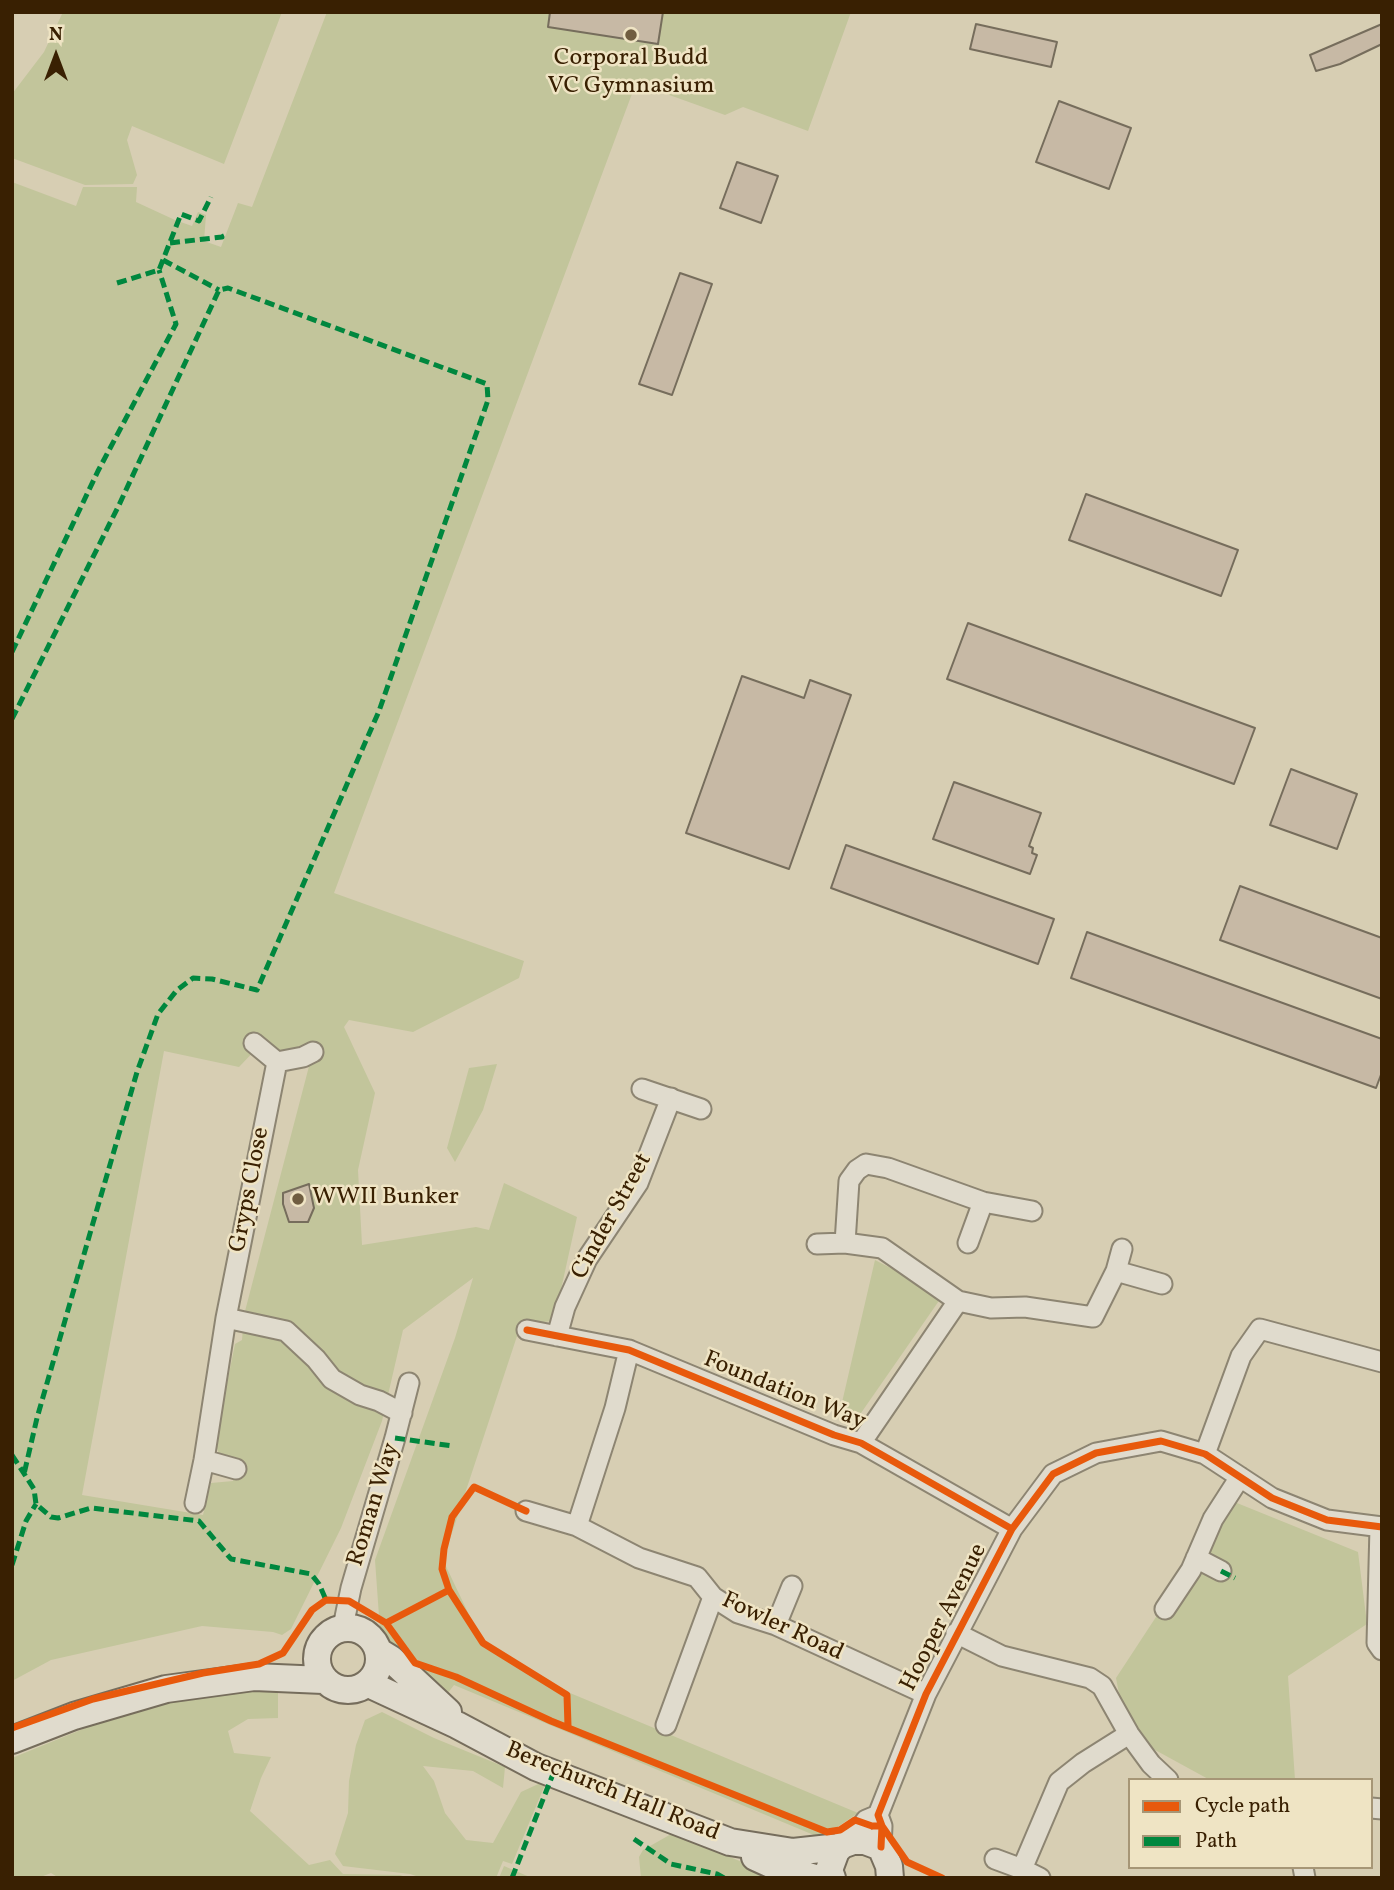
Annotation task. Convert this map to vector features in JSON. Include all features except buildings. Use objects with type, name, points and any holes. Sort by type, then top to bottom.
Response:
[{"type":"street","points":[[254,1043],[277,1062],[303,1058],[313,1052]]},
{"type":"street","name":"Gryps Close","points":[[195,1503],[226,1318],[277,1062]]},
{"type":"street","points":[[642,1089],[701,1109]]},
{"type":"street","name":"Cinder Street","points":[[557,1336],[565,1307],[587,1259],[638,1184],[671,1098]]},
{"type":"street","points":[[845,1243],[849,1181],[857,1170],[866,1164],[888,1168],[983,1202],[1032,1211]]},
{"type":"street","points":[[968,1243],[983,1202]]},
{"type":"street","points":[[817,1244],[845,1243],[883,1248],[958,1301],[991,1308],[1025,1307],[1093,1317],[1116,1270],[1122,1249]]},
{"type":"street","points":[[1116,1270],[1162,1284]]},
{"type":"street","points":[[861,1443],[958,1301]]},
{"type":"street","points":[[226,1318],[286,1331],[316,1359],[332,1379],[360,1395],[402,1413]]},
{"type":"street","points":[[1205,1454],[1241,1356],[1260,1329],[1382,1362]]},
{"type":"street","name":"Foundation Way","points":[[527,1330],[629,1350],[834,1435],[861,1443],[1013,1528]]},
{"type":"street","points":[[577,1526],[615,1408],[629,1350]]},
{"type":"street","name":"Roman Way","points":[[343,1627],[364,1539],[409,1383]]},
{"type":"street","name":"Hooper Avenue","points":[[891,1866],[883,1826],[878,1815],[926,1694],[1013,1528],[1053,1474],[1096,1453],[1161,1441],[1205,1454],[1272,1498],[1328,1520],[1381,1527]]},
{"type":"street","points":[[204,1460],[236,1469]]},
{"type":"street","points":[[1165,1609],[1192,1570],[1213,1519],[1240,1477]]},
{"type":"street","name":"Fowler Road","points":[[526,1511],[577,1526],[639,1558],[697,1577],[713,1597],[738,1613],[776,1625],[926,1694]]},
{"type":"street","points":[[1381,1527],[1377,1643],[1382,1650]]},
{"type":"street","points":[[1196,1558],[1221,1571]]},
{"type":"street","points":[[776,1625],[792,1586]]},
{"type":"street","points":[[666,1726],[713,1597]]},
{"type":"street","points":[[343,1627],[361,1630],[372,1640],[378,1651],[380,1664],[370,1681],[356,1689],[330,1686],[323,1680],[317,1654],[325,1639],[343,1627]]},
{"type":"street","points":[[956,1633],[1002,1656],[1090,1678],[1102,1686],[1129,1734],[1151,1764],[1166,1778]]},
{"type":"street","name":"Berechurch Hall Road","points":[[378,1651],[391,1659],[446,1710],[457,1725]]},
{"type":"street","points":[[254,1677],[317,1654]]},
{"type":"street","points":[[12,1740],[74,1716],[166,1689],[209,1681],[254,1677],[323,1680]]},
{"type":"street","name":"Berechurch Hall Road","points":[[370,1681],[375,1687],[457,1725],[536,1768],[730,1842],[793,1852],[865,1841],[891,1866]]},
{"type":"street","points":[[1022,1869],[1059,1782],[1129,1734]]},
{"type":"street","points":[[832,1878],[829,1870],[831,1861],[866,1820],[878,1815]]},
{"type":"street","name":"Berechurch Hall Road","points":[[730,1842],[738,1850],[777,1867],[815,1878]]},
{"type":"street","points":[[995,1859],[1040,1878]]},
{"type":"green space","points":[[63,12],[282,12],[224,164],[132,126],[127,140],[137,175],[133,184],[85,185],[12,158],[12,94],[44,52]]},
{"type":"green space","name":"Corporal Budd VC Gymnasium","points":[[327,12],[851,12],[808,131],[743,107],[725,115],[636,83],[334,893],[524,961],[519,978],[413,1032],[349,1020],[344,1027],[375,1093],[358,1170],[362,1245],[476,1227],[489,1230],[504,1183],[577,1217],[554,1321],[521,1324],[443,1560],[481,1640],[570,1693],[858,1813],[821,1838],[454,1685],[444,1698],[380,1630],[375,1560],[455,1338],[473,1278],[403,1330],[382,1421],[341,1528],[291,1629],[282,1635],[202,1626],[51,1660],[12,1681],[12,182],[76,206],[83,187],[137,187],[136,202],[175,220],[192,226],[198,212],[206,215],[204,241],[221,247],[238,203],[252,207]],"holes":[[[260,1045],[292,1060],[313,1051],[244,1315],[242,1340],[235,1344],[215,1443],[222,1461],[234,1466],[233,1481],[211,1483],[203,1515],[82,1495],[164,1051],[239,1067]]]},
{"type":"green space","points":[[497,1064],[483,1110],[455,1162],[447,1148],[469,1068]]},
{"type":"green space","points":[[875,1260],[943,1295],[861,1413],[840,1411]]},
{"type":"green space","points":[[1232,1501],[1358,1552],[1367,1624],[1288,1676],[1295,1778],[1206,1778],[1146,1745],[1121,1704],[1116,1678]]},
{"type":"green space","points":[[208,1691],[278,1692],[278,1718],[248,1719],[228,1731],[234,1753],[271,1757],[250,1811],[309,1865],[330,1860],[343,1874],[400,1875],[409,1878],[59,1878],[51,1873],[38,1878],[12,1878],[12,1758],[132,1709]]},
{"type":"green space","points":[[382,1712],[434,1738],[505,1767],[503,1788],[473,1771],[423,1766],[434,1781],[445,1813],[466,1840],[493,1843],[521,1792],[547,1780],[512,1864],[503,1861],[496,1878],[422,1878],[410,1874],[343,1866],[335,1854],[348,1813],[349,1781],[356,1745],[365,1720]]},
{"type":"green space","points":[[673,1833],[780,1878],[641,1878],[639,1857],[643,1850]]},
{"type":"green space","points":[[504,1866],[532,1878],[499,1878]]},
{"type":"marked path","points":[[117,283],[159,270],[181,214],[199,221],[211,197]]},
{"type":"marked path","points":[[170,243],[222,237],[219,231]]},
{"type":"marked path","points":[[163,260],[219,290]]},
{"type":"marked path","points":[[12,652],[98,471],[176,324],[159,270]]},
{"type":"marked path","points":[[12,719],[119,505],[219,290],[228,288],[487,384],[488,400],[379,711],[257,990],[212,979],[193,978],[177,990],[158,1014],[137,1072],[93,1223],[37,1418],[24,1474]]},
{"type":"marked path","points":[[395,1438],[453,1446]]},
{"type":"marked path","points":[[12,1455],[34,1489],[36,1504],[51,1517],[58,1518],[91,1508],[199,1521],[231,1559],[311,1574],[326,1600]]},
{"type":"marked path","points":[[12,1565],[26,1521],[36,1504]]},
{"type":"marked path","points":[[1221,1571],[1235,1578]]},
{"type":"marked path","points":[[512,1878],[553,1774]]},
{"type":"marked path","points":[[634,1839],[671,1864],[724,1878]]},
{"type":"cycle path","points":[[527,1330],[629,1350],[834,1435],[861,1443],[1012,1529]]},
{"type":"cycle path","points":[[881,1847],[882,1826],[878,1815],[926,1694],[1012,1529],[1053,1474],[1096,1453],[1161,1441],[1205,1454],[1272,1498],[1327,1520],[1382,1527]]},
{"type":"cycle path","points":[[526,1511],[474,1487],[452,1517],[442,1569],[449,1590],[483,1643],[567,1695],[568,1726]]},
{"type":"cycle path","points":[[12,1728],[93,1699],[203,1673],[259,1664],[283,1653],[312,1610],[326,1600],[349,1601],[386,1623],[449,1590]]},
{"type":"cycle path","points":[[386,1623],[415,1663],[456,1677],[551,1721],[827,1832],[840,1830],[855,1820],[872,1826],[882,1826],[907,1862],[942,1878]]},
{"type":"place","name":"Corporal Budd VC Gymnasium","points":[[631,35]]},
{"type":"place","name":"WWII Bunker","points":[[298,1199]]}]
